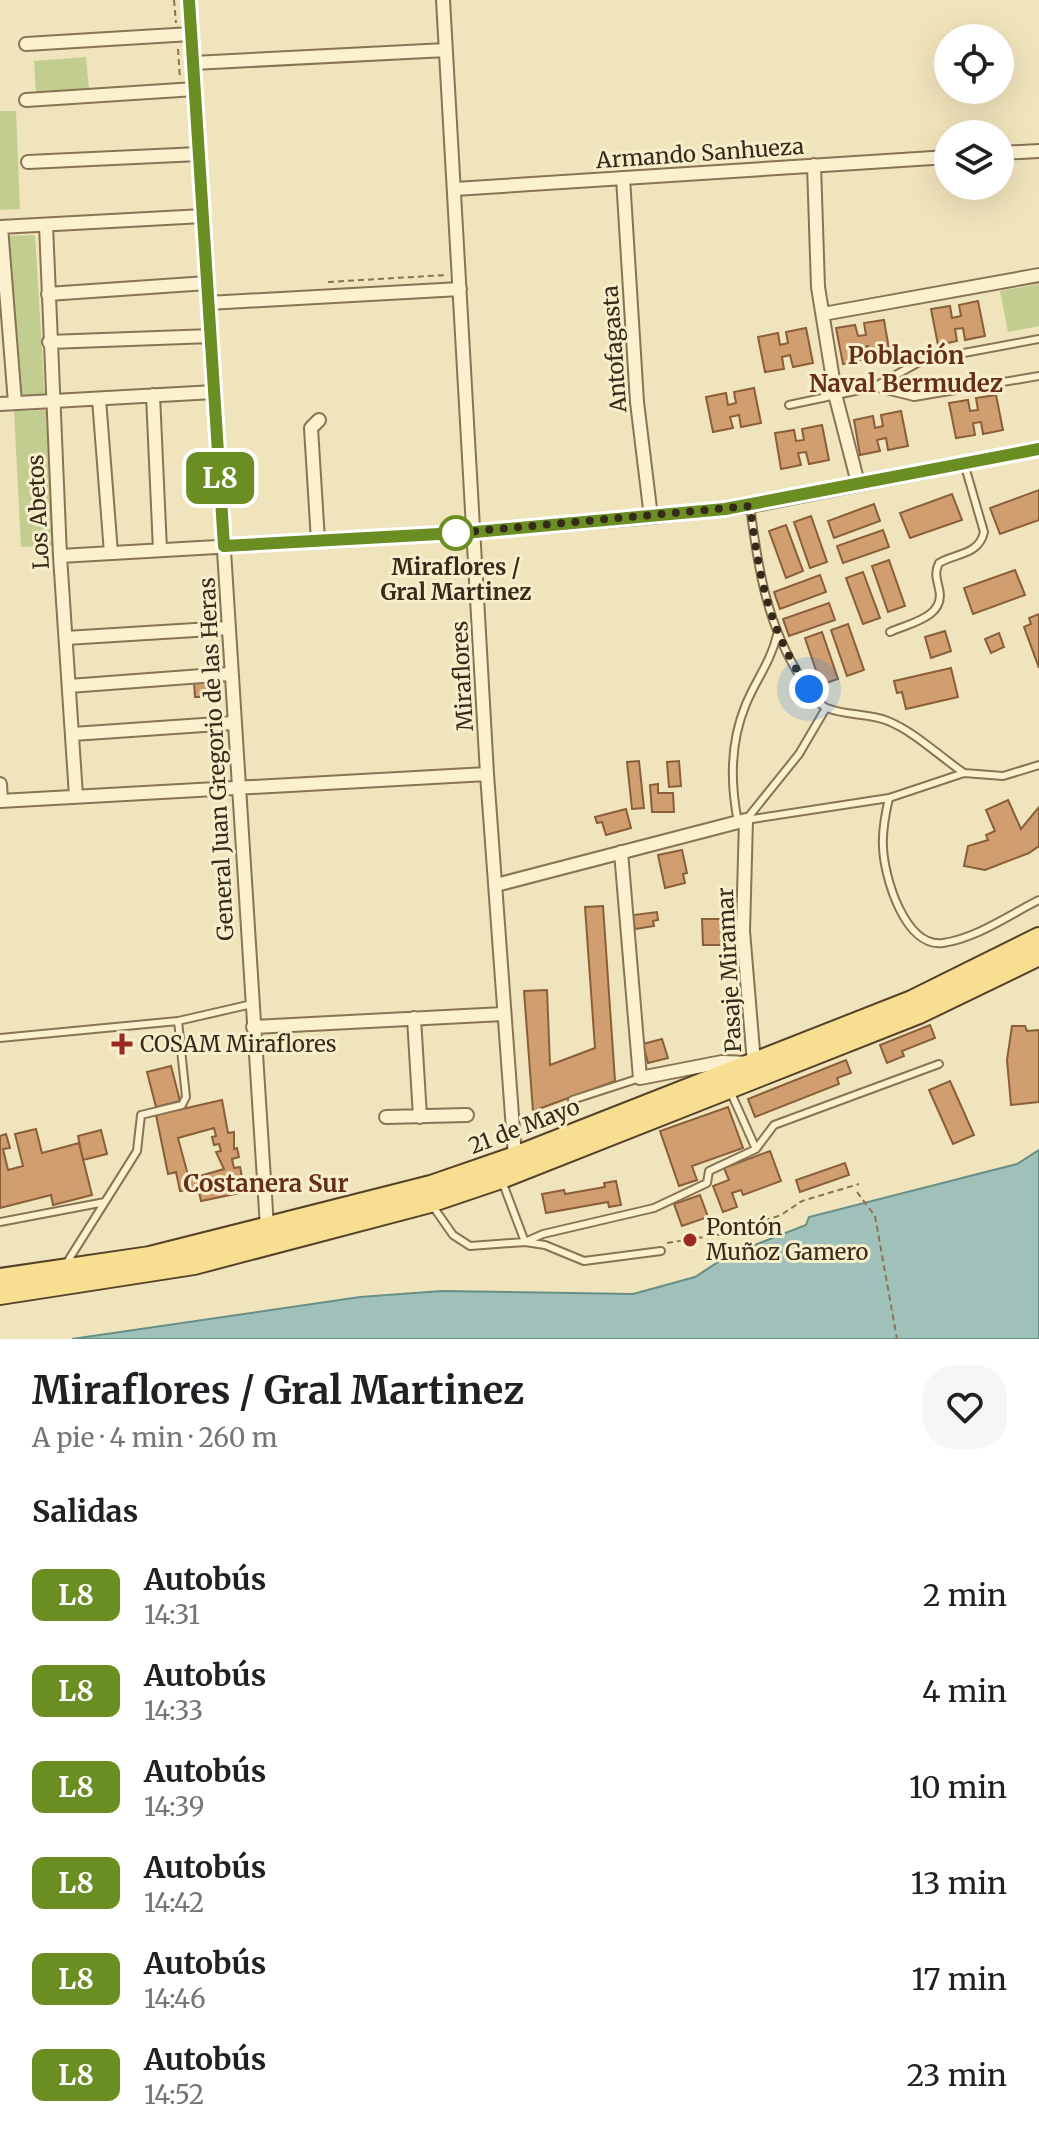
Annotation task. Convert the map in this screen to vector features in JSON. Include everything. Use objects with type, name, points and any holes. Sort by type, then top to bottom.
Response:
[{"type":"main road","name":"21 de Mayo","points":[[0,1279],[150,1257],[431,1186],[515,1157],[944,988],[1039,938]]},
{"type":"main road","name":"21 de Mayo","points":[[0,1294],[194,1264],[430,1202],[501,1178],[953,999],[1039,955]]},
{"type":"street","name":"General Juan Gregorio de las Heras","points":[[189,0],[224,546],[236,788],[267,1227]]},
{"type":"street","name":"Miraflores","points":[[443,0],[487,774],[515,1157]]},
{"type":"street","points":[[26,44],[191,34]]},
{"type":"street","points":[[193,63],[446,50]]},
{"type":"street","points":[[26,100],[195,89]]},
{"type":"street","points":[[1014,152],[1039,151]]},
{"type":"street","points":[[28,162],[199,154]]},
{"type":"street","name":"Armando Sanhueza","points":[[455,189],[934,158]]},
{"type":"street","points":[[814,165],[818,287],[836,398],[858,483]]},
{"type":"street","name":"Antofagasta","points":[[623,178],[637,402],[651,517]]},
{"type":"street","points":[[15,403],[1,227],[203,216]]},
{"type":"street","name":"Los Abetos","points":[[46,225],[60,556],[76,796]]},
{"type":"street","points":[[823,314],[1039,275]]},
{"type":"street","points":[[48,294],[207,283]]},
{"type":"street","points":[[208,303],[460,289]]},
{"type":"street","points":[[49,342],[211,336]]},
{"type":"street","points":[[0,404],[214,392]]},
{"type":"street","points":[[153,395],[160,550]]},
{"type":"street","points":[[99,399],[111,553]]},
{"type":"street","points":[[318,541],[311,428],[319,420]]},
{"type":"street","points":[[60,556],[475,532],[651,517],[750,506],[1039,449]]},
{"type":"street","points":[[66,638],[227,628]]},
{"type":"street","points":[[69,686],[229,674]]},
{"type":"street","points":[[73,734],[232,723]]},
{"type":"street","points":[[0,784],[0,801],[487,774]]},
{"type":"street","points":[[496,885],[742,821]]},
{"type":"street","name":"Pasaje Miramar","points":[[640,1078],[722,1062],[754,1063],[743,931],[742,821]]},
{"type":"street","points":[[621,852],[640,1078]]},
{"type":"street","points":[[253,1027],[503,1014]]},
{"type":"street","points":[[414,1018],[420,1117]]},
{"type":"street","points":[[386,1117],[467,1115]]},
{"type":"lane","points":[[789,405],[836,398],[874,387],[921,361],[1039,339]]},
{"type":"lane","points":[[874,387],[914,397],[1039,376]]},
{"type":"lane","points":[[890,632],[934,612],[941,599],[936,575],[939,563],[973,549],[981,541],[984,532],[964,463]]},
{"type":"lane","points":[[750,506],[759,575],[777,635],[788,659],[826,708],[887,721],[908,731],[964,773]]},
{"type":"lane","points":[[742,821],[732,793],[735,741],[748,700],[764,672],[777,635]]},
{"type":"lane","points":[[742,821],[799,754],[826,708]]},
{"type":"lane","points":[[742,821],[889,798],[964,773],[1003,776],[1039,765]]},
{"type":"lane","points":[[889,798],[883,825],[885,862],[908,927],[922,938],[940,944],[968,937],[1039,900]]},
{"type":"lane","points":[[0,1038],[178,1021],[252,1004]]},
{"type":"lane","points":[[62,1272],[137,1151],[141,1115],[182,1105],[186,1097],[178,1021]]},
{"type":"lane","points":[[525,1242],[543,1234],[654,1208],[707,1183],[709,1171],[756,1149],[774,1125],[939,1064]]},
{"type":"lane","points":[[572,1100],[640,1078]]},
{"type":"lane","points":[[730,1089],[756,1149]]},
{"type":"lane","points":[[501,1178],[525,1242]]},
{"type":"lane","points":[[0,1222],[105,1202]]},
{"type":"lane","points":[[430,1202],[453,1235],[470,1246],[525,1242],[545,1245],[584,1261],[661,1251]]},
{"type":"path","points":[[317,283],[459,275]]},
{"type":"path","points":[[661,1251],[664,1244],[728,1233],[781,1215],[802,1201],[859,1184]]},
{"type":"path","points":[[857,1192],[875,1216],[897,1339]]},
{"type":"green space","points":[[86,57],[89,90],[36,93],[34,61]]},
{"type":"green space","points":[[0,111],[16,111],[20,209],[0,210]]},
{"type":"green space","points":[[35,235],[45,396],[17,397],[7,236]]},
{"type":"green space","points":[[1039,284],[1039,326],[1008,332],[1000,291]]},
{"type":"green space","points":[[46,410],[53,546],[21,547],[14,411]]},
{"type":"water","points":[[1039,1150],[1039,1339],[72,1339],[360,1297],[442,1291],[633,1294],[695,1277],[729,1255],[806,1225],[809,1217],[1017,1164]]},
{"type":"building","points":[[978,301],[985,336],[965,340],[963,328],[955,329],[957,341],[938,345],[931,309],[950,306],[952,318],[961,316],[959,305]]},
{"type":"building","points":[[884,320],[890,355],[870,358],[868,346],[860,348],[862,360],[843,364],[836,328],[855,325],[858,336],[866,335],[864,323]]},
{"type":"building","points":[[806,328],[813,363],[793,367],[790,355],[782,357],[784,369],[765,372],[758,337],[778,333],[780,345],[788,343],[786,332]]},
{"type":"building","points":[[754,388],[761,423],[741,427],[739,415],[730,417],[733,428],[713,432],[706,397],[726,393],[728,405],[736,403],[734,392]]},
{"type":"building","points":[[996,395],[1003,430],[983,434],[981,422],[973,423],[975,435],[956,438],[949,403],[968,400],[970,411],[978,410],[976,398]]},
{"type":"building","points":[[901,411],[908,446],[888,450],[886,438],[877,440],[880,451],[860,455],[854,420],[873,416],[875,428],[883,426],[881,415]]},
{"type":"building","points":[[822,425],[829,460],[809,464],[806,452],[798,453],[801,465],[781,469],[775,433],[794,430],[796,441],[804,440],[802,429]]},
{"type":"building","points":[[1039,490],[1039,520],[1000,534],[990,508]]},
{"type":"building","points":[[952,494],[962,520],[910,538],[900,513]]},
{"type":"building","points":[[874,504],[880,521],[834,538],[828,521]]},
{"type":"building","points":[[811,516],[827,562],[810,568],[794,522]]},
{"type":"building","points":[[786,525],[803,571],[786,578],[769,531]]},
{"type":"building","points":[[883,530],[889,547],[843,563],[837,546]]},
{"type":"building","points":[[889,560],[905,606],[888,612],[872,566]]},
{"type":"building","points":[[1015,570],[1025,595],[973,614],[964,588]]},
{"type":"building","points":[[863,572],[880,618],[863,624],[846,578]]},
{"type":"building","points":[[820,575],[826,592],[780,609],[774,592]]},
{"type":"building","points":[[829,603],[835,620],[789,636],[783,619]]},
{"type":"building","points":[[1039,614],[1039,668],[1024,627],[1031,624],[1029,618]]},
{"type":"building","points":[[848,624],[864,670],[847,676],[831,630]]},
{"type":"building","points":[[945,631],[951,651],[931,658],[925,637]]},
{"type":"building","points":[[822,632],[838,679],[821,685],[805,638]]},
{"type":"building","points":[[999,633],[1004,647],[991,653],[985,639]]},
{"type":"building","points":[[951,668],[958,697],[906,709],[902,692],[897,693],[894,681]]},
{"type":"building","points":[[194,682],[214,682],[215,697],[195,697]]},
{"type":"building","points":[[639,761],[644,808],[632,809],[627,762]]},
{"type":"building","points":[[679,761],[681,786],[669,787],[667,762]]},
{"type":"building","points":[[658,784],[658,793],[673,793],[674,812],[652,812],[650,785]]},
{"type":"building","points":[[1008,800],[1021,829],[1039,807],[1039,846],[985,870],[964,866],[968,846],[988,840],[986,835],[995,831],[986,810]]},
{"type":"building","points":[[626,809],[631,828],[606,835],[602,822],[597,823],[595,817]]},
{"type":"building","points":[[682,850],[687,873],[683,874],[685,883],[665,888],[658,855]]},
{"type":"building","points":[[603,906],[615,1081],[533,1111],[524,991],[547,990],[550,1065],[595,1048],[585,907]]},
{"type":"building","points":[[657,912],[658,920],[653,921],[654,926],[635,929],[633,915]]},
{"type":"building","points":[[702,919],[721,919],[722,945],[703,945]]},
{"type":"building","points":[[930,1025],[935,1038],[902,1051],[904,1056],[887,1063],[880,1045]]},
{"type":"building","points":[[1012,1026],[1025,1026],[1027,1031],[1039,1030],[1039,1102],[1011,1105],[1007,1060]]},
{"type":"building","points":[[662,1039],[668,1058],[648,1063],[643,1044]]},
{"type":"building","points":[[846,1060],[851,1073],[837,1078],[839,1084],[755,1117],[748,1099]]},
{"type":"building","points":[[171,1066],[180,1101],[156,1107],[147,1072]]},
{"type":"building","points":[[950,1081],[974,1135],[953,1144],[929,1090]]},
{"type":"building","points":[[222,1100],[228,1133],[234,1132],[234,1149],[237,1148],[239,1157],[232,1159],[234,1168],[240,1167],[245,1192],[201,1201],[198,1188],[180,1191],[176,1172],[168,1174],[156,1115]],"holes":[[[214,1128],[216,1136],[212,1137],[214,1145],[219,1144],[221,1151],[216,1152],[224,1169],[189,1179],[178,1138]]]},
{"type":"building","points":[[728,1107],[743,1148],[692,1166],[697,1180],[679,1186],[660,1131]]},
{"type":"building","points":[[36,1129],[42,1153],[79,1143],[92,1195],[53,1205],[51,1195],[0,1208],[0,1136],[6,1134],[10,1148],[3,1149],[8,1170],[23,1166],[15,1134]]},
{"type":"building","points":[[101,1130],[107,1154],[83,1160],[78,1136]]},
{"type":"building","points":[[770,1151],[781,1181],[743,1195],[741,1190],[732,1193],[737,1207],[723,1212],[713,1186],[729,1180],[724,1168]]},
{"type":"building","points":[[845,1163],[849,1175],[800,1192],[796,1180]]},
{"type":"building","points":[[616,1181],[621,1205],[609,1207],[608,1202],[546,1213],[542,1194],[564,1190],[565,1194],[605,1187],[604,1183]]},
{"type":"building","points":[[700,1195],[708,1217],[682,1226],[674,1204]]},
{"type":"bus line","name":"L8","points":[[189,0],[224,546],[475,532],[725,509],[1039,449]]},
{"type":"place","name":"Miraflores / Gral Martinez","points":[[456,533]]},
{"type":"place","name":"COSAM Miraflores","points":[[122,1044]]},
{"type":"place","name":"Pontón Muñoz Gamero","points":[[690,1240]]},
{"type":"district","name":"Población Naval Bermudez","points":[[906,369]]},
{"type":"district","name":"Costanera Sur","points":[[266,1183]]},
{"type":"route","points":[[456,533],[444,534],[750,506],[759,575],[772,624],[788,659],[809,689]]}]
